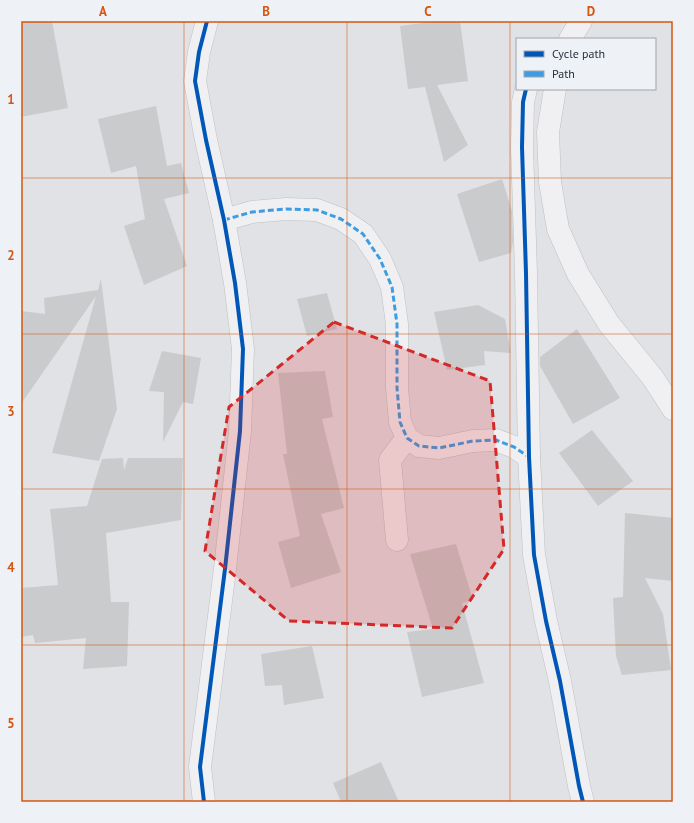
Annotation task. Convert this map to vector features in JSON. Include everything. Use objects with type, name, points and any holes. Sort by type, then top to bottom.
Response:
[{"type":"street","points":[[204,802],[200,767],[225,569],[240,431],[243,349],[235,283],[224,220],[206,140],[195,81],[199,52],[207,21]]},
{"type":"street","points":[[571,38],[581,21]]},
{"type":"street","points":[[526,90],[523,102],[522,147],[526,273],[528,457],[534,554],[546,621],[560,681],[583,802]]},
{"type":"street","points":[[555,90],[548,132],[550,182],[558,229],[578,274],[609,324],[653,378],[673,409]]},
{"type":"street","points":[[224,220],[252,212],[286,209],[317,210],[341,219],[363,234],[380,259],[392,287],[398,324],[397,388],[400,422],[407,438],[419,446],[439,448],[472,441],[496,440],[514,447],[528,457]]},
{"type":"street","points":[[397,540],[390,460],[407,438]]},
{"type":"highlighted area","points":[[334,322],[490,381],[504,549],[452,628],[289,621],[205,551],[229,407]]},
{"type":"building","points":[[21,21],[52,21],[68,108],[21,117]]},
{"type":"building","points":[[437,21],[460,21],[468,81],[437,85],[468,145],[444,162],[425,87],[408,89],[400,26]]},
{"type":"building","points":[[156,106],[167,166],[181,163],[189,193],[164,199],[187,266],[144,285],[124,226],[145,219],[136,166],[111,173],[98,119]]},
{"type":"building","points":[[502,179],[512,211],[513,242],[511,253],[479,262],[457,194]]},
{"type":"building","points":[[101,279],[117,409],[99,461],[52,453],[96,296],[21,404],[21,311],[45,314],[44,298],[98,290]]},
{"type":"building","points":[[327,293],[337,329],[307,336],[297,299]]},
{"type":"building","points":[[478,305],[505,319],[511,353],[484,351],[485,365],[447,370],[434,312]]},
{"type":"building","points":[[577,329],[620,398],[573,424],[540,366],[540,357]]},
{"type":"building","points":[[162,351],[201,358],[193,404],[183,402],[163,442],[164,392],[149,391]]},
{"type":"building","points":[[325,371],[333,417],[322,419],[344,508],[321,514],[341,572],[291,588],[278,542],[300,536],[283,454],[287,454],[278,373]]},
{"type":"building","points":[[592,430],[633,481],[598,506],[559,453]]},
{"type":"building","points":[[123,458],[124,470],[128,458],[183,458],[181,520],[106,533],[111,602],[129,602],[127,666],[83,669],[86,638],[35,643],[33,635],[21,637],[21,588],[58,585],[50,509],[87,506],[102,459]]},
{"type":"building","points":[[625,513],[673,518],[673,581],[645,578],[663,614],[671,670],[622,675],[616,656],[613,598],[623,597]]},
{"type":"building","points":[[456,544],[473,600],[462,603],[484,683],[422,697],[407,632],[433,629],[410,554]]},
{"type":"building","points":[[312,646],[324,698],[284,705],[282,685],[265,686],[261,654]]},
{"type":"building","points":[[381,762],[399,802],[341,802],[333,783]]},
{"type":"marked path","points":[[224,220],[252,212],[286,209],[317,210],[341,219],[363,234],[380,259],[392,287],[397,324],[397,388],[400,422],[407,438],[419,446],[439,448],[473,441],[496,440],[514,447],[529,457]]},
{"type":"cycle path","points":[[204,802],[200,767],[225,569],[240,431],[243,349],[235,283],[224,220],[206,140],[195,81],[199,52],[207,21]]},
{"type":"cycle path","points":[[526,90],[523,102],[522,147],[529,457],[534,555],[583,802]]}]
